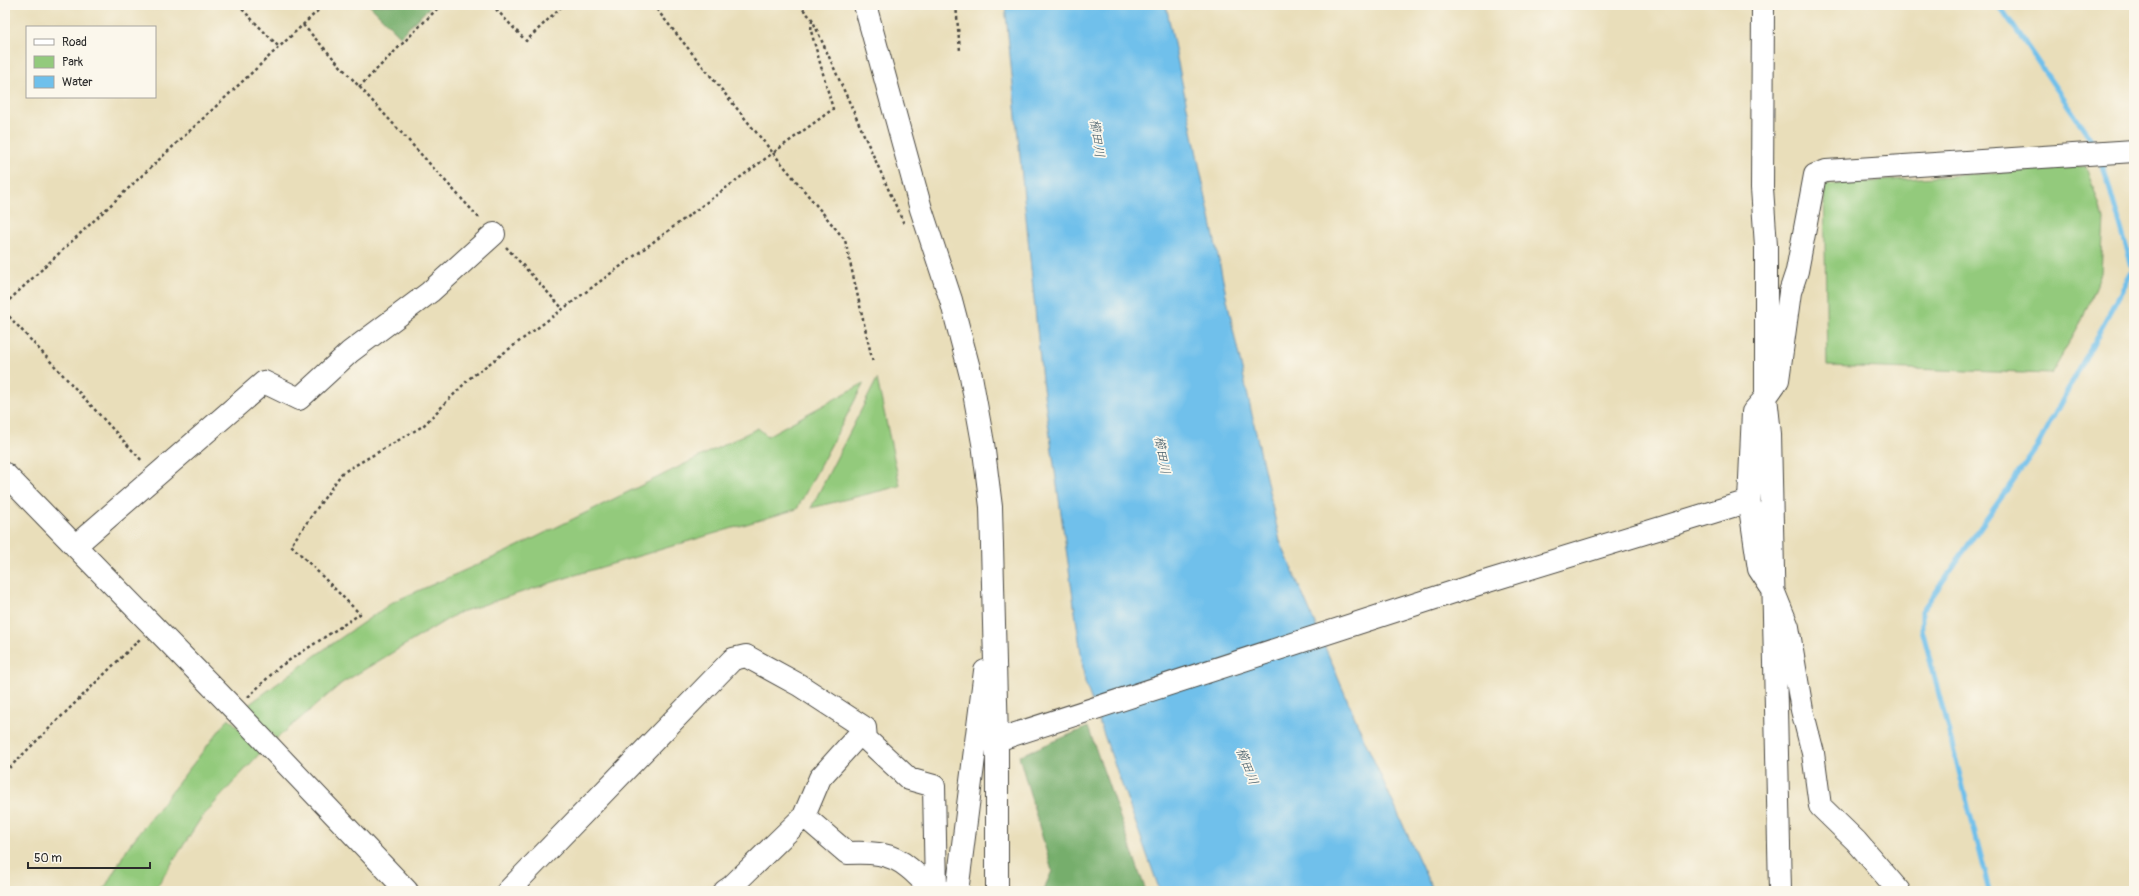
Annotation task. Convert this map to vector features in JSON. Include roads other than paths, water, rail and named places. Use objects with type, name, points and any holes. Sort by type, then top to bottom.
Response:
[{"type":"street","points":[[865,5],[921,209],[951,300],[971,376],[991,507],[994,650],[1005,738],[997,891]]},
{"type":"street","points":[[1763,5],[1762,188],[1766,246],[1766,397],[1770,447],[1780,891]]},
{"type":"street","points":[[1898,891],[1856,841],[1820,806],[1813,753],[1802,710],[1788,627],[1773,590],[1760,569],[1749,501],[1753,412],[1778,380],[1790,292],[1797,271],[1815,175],[1826,171],[2100,152],[2134,151]]},
{"type":"street","points":[[75,546],[264,382],[299,399],[350,352],[430,292],[494,234]]},
{"type":"street","points":[[5,474],[235,710],[407,891]]},
{"type":"street","points":[[1005,738],[1402,609],[1749,501]]},
{"type":"street","points":[[954,891],[958,884],[983,676],[994,650]]},
{"type":"street","points":[[508,891],[733,659],[746,656],[799,685],[865,728]]},
{"type":"street","points":[[729,890],[804,816],[820,778],[865,728]]},
{"type":"street","points":[[865,728],[866,739],[909,778],[934,786],[935,891]]},
{"type":"street","points":[[804,816],[847,853],[875,852],[890,857],[908,867],[935,891]]},
{"type":"water","name":"櫛田川","points":[[1005,5],[1166,5],[1235,338],[1280,541],[1361,732],[1433,891],[1160,891],[1085,682],[1042,380]]},
{"type":"waterway","points":[[1999,5],[2097,148]]},
{"type":"waterway","points":[[1990,891],[1922,629],[1922,611],[2038,445],[2133,270],[2101,159]]}]
